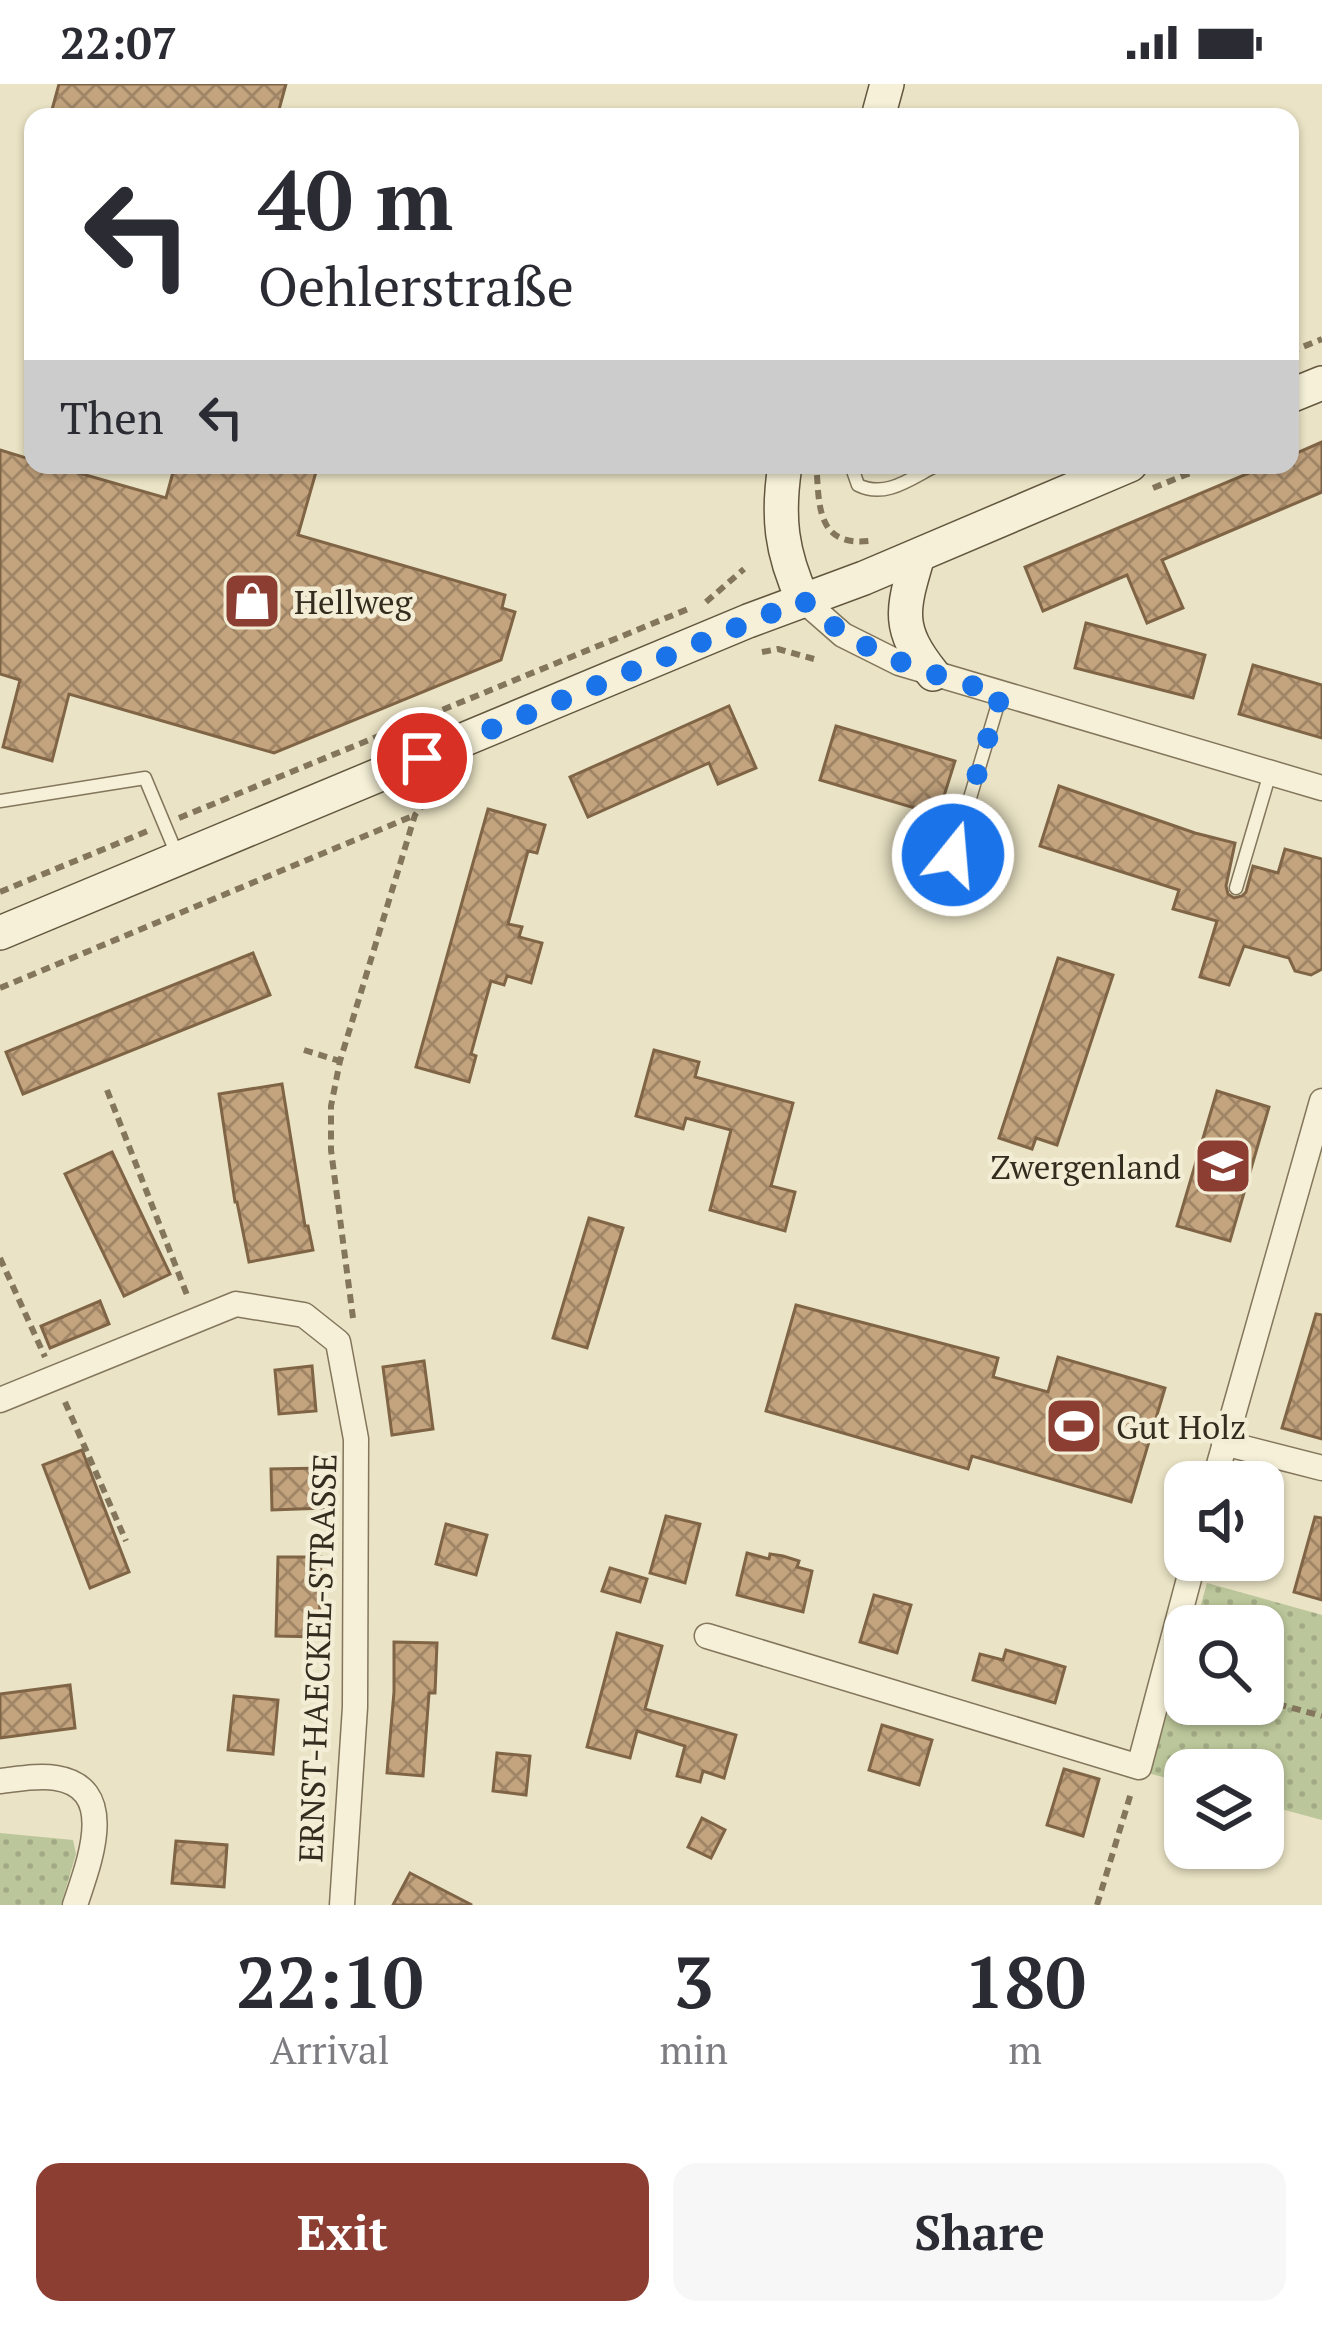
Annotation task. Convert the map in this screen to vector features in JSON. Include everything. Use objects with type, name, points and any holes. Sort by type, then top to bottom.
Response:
[{"type":"main road","points":[[784,474],[784,552],[803,600]]},
{"type":"main road","points":[[0,933],[1109,474]]},
{"type":"main road","points":[[918,556],[904,616],[911,647],[932,674]]},
{"type":"street","points":[[803,600],[843,635],[899,663],[1322,788]]},
{"type":"street","points":[[1219,1461],[1322,1101]]},
{"type":"street","points":[[0,1400],[236,1304],[304,1315],[338,1342]]},
{"type":"street","name":"ERNST-HAECKEL-STRASSE","points":[[338,1342],[356,1439],[355,1707],[341,1905]]},
{"type":"street","points":[[1224,1443],[1322,1468]]},
{"type":"street","points":[[707,1636],[1138,1767],[1188,1581]]},
{"type":"street","points":[[0,1781],[51,1776],[69,1780],[87,1792],[95,1825],[75,1905]]},
{"type":"lane","points":[[854,474],[858,485],[872,492],[888,490],[919,474]]},
{"type":"lane","points":[[953,855],[1001,694]]},
{"type":"lane","points":[[1236,888],[1270,772]]},
{"type":"lane","points":[[0,801],[145,778],[178,858]]},
{"type":"path","points":[[818,474],[820,506],[834,537]]},
{"type":"path","points":[[0,892],[710,601],[744,568]]},
{"type":"path","points":[[763,651],[778,649],[814,659]]},
{"type":"path","points":[[338,1342],[353,1319],[331,1150],[331,1106],[340,1061],[415,814],[438,784],[458,776]]},
{"type":"path","points":[[0,988],[415,814]]},
{"type":"path","points":[[304,1050],[340,1061]]},
{"type":"path","points":[[107,1090],[197,1321]]},
{"type":"path","points":[[1284,1706],[1322,1716]]},
{"type":"path","points":[[1097,1905],[1138,1767]]},
{"type":"green space","points":[[1207,1583],[1322,1615],[1322,1820],[1284,1810],[1284,1749],[1164,1749],[1164,1777],[1148,1773],[1164,1725],[1284,1725],[1284,1605],[1201,1605]]},
{"type":"green space","points":[[0,1833],[73,1840],[76,1854],[61,1905],[0,1905]]},
{"type":"building","points":[[59,84],[286,84],[279,108],[52,108]]},
{"type":"building","points":[[1322,442],[1322,492],[1162,560],[1183,608],[1147,623],[1127,575],[1043,611],[1025,567],[1247,474],[1299,474],[1299,452]]},
{"type":"building","name":"Hellweg","points":[[0,450],[24,457],[24,474],[82,474],[166,498],[173,474],[315,474],[298,535],[505,595],[502,608],[515,612],[501,660],[274,753],[69,694],[52,761],[3,747],[20,680],[0,674]]},
{"type":"building","points":[[1086,623],[1205,655],[1193,698],[1075,668]]},
{"type":"building","points":[[1253,665],[1322,685],[1322,738],[1239,714]]},
{"type":"building","points":[[729,706],[756,768],[718,784],[709,763],[588,817],[570,777]]},
{"type":"building","points":[[836,726],[955,761],[938,815],[820,780]]},
{"type":"building","points":[[1059,786],[1235,843],[1226,886],[1234,898],[1246,892],[1253,866],[1278,873],[1285,849],[1322,859],[1322,969],[1311,975],[1295,971],[1289,958],[1244,946],[1229,985],[1200,977],[1217,921],[1173,909],[1179,890],[1040,846]]},
{"type":"building","points":[[488,809],[545,825],[537,853],[528,851],[508,924],[522,927],[519,937],[542,943],[531,983],[507,976],[504,985],[491,981],[471,1054],[476,1056],[469,1082],[416,1067]]},
{"type":"building","points":[[253,953],[270,995],[23,1094],[6,1052]]},
{"type":"building","points":[[1058,958],[1113,975],[1057,1145],[1036,1138],[1032,1149],[999,1138]]},
{"type":"building","points":[[654,1050],[699,1062],[695,1077],[793,1103],[771,1186],[795,1192],[785,1231],[710,1210],[731,1130],[686,1118],[683,1129],[636,1116]]},
{"type":"building","points":[[282,1084],[313,1250],[249,1262],[219,1094]]},
{"type":"building","name":"Zwergenland","points":[[1217,1091],[1269,1107],[1230,1241],[1177,1226]]},
{"type":"building","points":[[112,1152],[170,1274],[124,1296],[65,1174]]},
{"type":"building","points":[[589,1218],[623,1228],[587,1348],[553,1338]]},
{"type":"building","points":[[100,1301],[109,1324],[50,1348],[41,1326]]},
{"type":"building","points":[[796,1305],[998,1358],[993,1377],[1048,1392],[1058,1357],[1165,1388],[1131,1502],[972,1456],[968,1469],[766,1411]]},
{"type":"building","points":[[1316,1314],[1322,1315],[1322,1439],[1282,1428]]},
{"type":"building","points":[[424,1361],[433,1429],[392,1435],[383,1367]]},
{"type":"building","points":[[312,1366],[316,1411],[279,1414],[275,1370]]},
{"type":"building","points":[[82,1450],[129,1572],[90,1588],[43,1465]]},
{"type":"building","points":[[324,1468],[325,1508],[272,1510],[271,1469]]},
{"type":"building","points":[[666,1516],[700,1524],[685,1583],[650,1573]]},
{"type":"building","points":[[1315,1517],[1322,1518],[1322,1600],[1294,1592]]},
{"type":"building","points":[[446,1524],[487,1535],[476,1575],[436,1564]]},
{"type":"building","points":[[747,1553],[769,1559],[770,1554],[783,1556],[812,1571],[803,1612],[737,1595]]},
{"type":"building","points":[[278,1557],[321,1557],[319,1637],[276,1636]]},
{"type":"building","points":[[610,1568],[647,1579],[640,1602],[602,1591]]},
{"type":"building","points":[[874,1595],[911,1605],[897,1653],[860,1642]]},
{"type":"building","points":[[617,1633],[662,1646],[645,1709],[736,1735],[724,1778],[703,1771],[700,1782],[677,1776],[685,1746],[637,1731],[630,1758],[587,1747]]},
{"type":"building","points":[[394,1642],[437,1643],[423,1776],[387,1773]]},
{"type":"building","points":[[1006,1650],[1065,1667],[1055,1703],[973,1680],[980,1654],[1003,1660]]},
{"type":"building","points":[[70,1685],[75,1728],[0,1738],[0,1694]]},
{"type":"building","points":[[234,1696],[278,1700],[273,1754],[228,1750]]},
{"type":"building","points":[[882,1725],[932,1740],[919,1785],[869,1770]]},
{"type":"building","points":[[497,1753],[530,1756],[526,1795],[493,1791]]},
{"type":"building","points":[[1064,1769],[1099,1779],[1083,1836],[1047,1825]]},
{"type":"building","points":[[702,1818],[725,1830],[711,1858],[688,1847]]},
{"type":"building","points":[[176,1841],[227,1845],[224,1887],[172,1883]]},
{"type":"building","points":[[410,1873],[472,1905],[393,1905]]},
{"type":"place","name":"Hellweg","points":[[252,601]]},
{"type":"place","name":"Zwergenland","points":[[1223,1166]]},
{"type":"place","name":"Gut Holz","points":[[1074,1426]]},
{"type":"route","points":[[422,758],[803,600],[843,635],[869,649],[1001,694],[953,855]]}]
